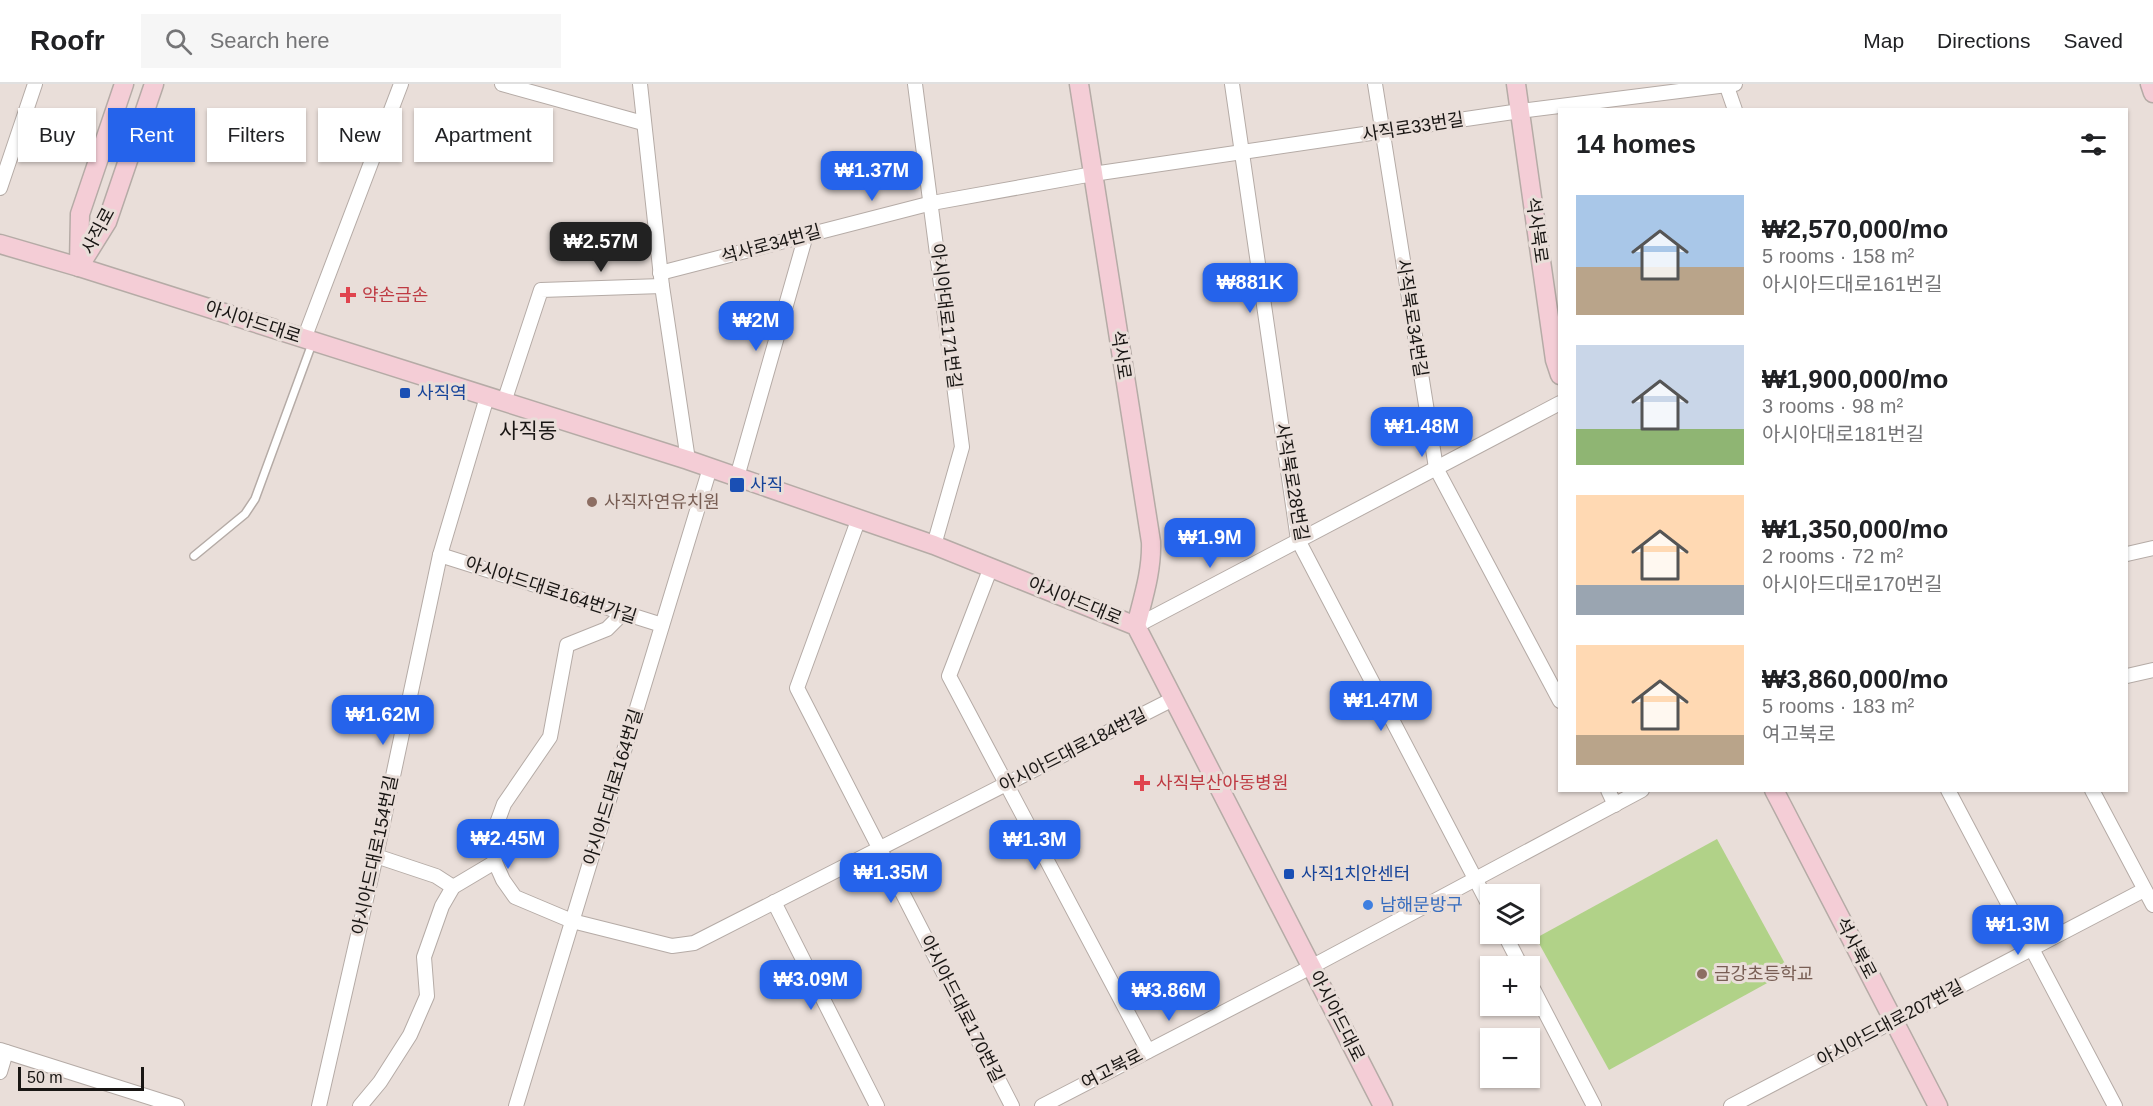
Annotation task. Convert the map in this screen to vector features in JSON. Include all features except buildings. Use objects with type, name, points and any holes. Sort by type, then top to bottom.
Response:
[{"type":"main road","name":"사직로","points":[[79,267],[80,214],[124,84]]},
{"type":"main road","name":"사직로","points":[[79,267],[106,222],[154,84]]},
{"type":"main road","name":"석사로","points":[[1079,84],[1151,542],[1152,556],[1148,582],[1136,626]]},
{"type":"main road","name":"석사북로","points":[[1516,84],[1558,369]]},
{"type":"main road","points":[[2150,84],[2153,93]]},
{"type":"main road","name":"아시아드대로","points":[[0,244],[688,460],[933,545],[1136,626],[1383,1106]]},
{"type":"main road","name":"석사북로","points":[[1775,792],[1938,1106]]},
{"type":"street","points":[[0,188],[36,84]]},
{"type":"street","points":[[309,340],[401,84]]},
{"type":"street","points":[[502,84],[643,123]]},
{"type":"street","points":[[640,84],[661,280],[688,460]]},
{"type":"street","name":"아시아대로171번길","points":[[915,84],[962,447],[933,545]]},
{"type":"street","name":"사직북로28번길","points":[[1232,84],[1298,540],[1480,887]]},
{"type":"street","name":"사직북로34번길","points":[[1375,84],[1436,468],[1558,697]]},
{"type":"street","points":[[1729,85],[1735,108]]},
{"type":"street","name":"사직로33번길","points":[[1093,174],[1520,111],[1729,85]]},
{"type":"street","name":"석사로34번길","points":[[496,399],[541,290],[661,280],[806,235],[932,203],[1093,174]]},
{"type":"street","points":[[737,477],[806,235]]},
{"type":"street","name":"아시아드대로154번길","points":[[319,1106],[376,856],[440,555],[496,399]]},
{"type":"street","points":[[1136,626],[1558,404]]},
{"type":"street","name":"아시아드대로164번길","points":[[516,1106],[710,468]]},
{"type":"street","name":"아시아드대로170번길","points":[[859,518],[797,688],[1012,1106]]},
{"type":"street","points":[[2128,554],[2153,548]]},
{"type":"street","name":"아시아드대로164번가길","points":[[440,555],[662,625]]},
{"type":"street","points":[[991,567],[950,676],[1148,1051]]},
{"type":"street","points":[[360,1106],[380,1082],[410,1035],[427,996],[423,957],[442,906],[453,887],[495,862],[492,837],[504,804],[550,737],[567,645],[607,629],[623,613]]},
{"type":"street","points":[[2128,676],[2153,670]]},
{"type":"street","name":"아시아드대로184번길","points":[[495,862],[503,880],[515,897],[572,921],[672,946],[694,943],[1173,699]]},
{"type":"street","points":[[1609,792],[1615,805]]},
{"type":"street","name":"여고북로","points":[[1042,1106],[1311,967],[1638,792]]},
{"type":"street","points":[[1949,792],[2115,1106]]},
{"type":"street","points":[[2093,792],[2153,905]]},
{"type":"street","points":[[376,856],[436,876],[453,887]]},
{"type":"street","name":"아시아드대로207번길","points":[[1731,1106],[2144,890]]},
{"type":"street","points":[[774,902],[877,1106]]},
{"type":"street","points":[[1540,1002],[1594,1106]]},
{"type":"street","points":[[0,1071],[3,1051],[155,1102],[177,1106]]},
{"type":"lane","points":[[194,556],[245,514],[255,499],[309,340]]},
{"type":"green space","points":[[1717,839],[1789,971],[1609,1070],[1539,944],[1540,936]]},
{"type":"place","name":"약손금손","points":[[348,295]]},
{"type":"place","name":"사직역","points":[[405,393]]},
{"type":"place","name":"사직","points":[[737,485]]},
{"type":"place","name":"사직자연유치원","points":[[592,502]]},
{"type":"place","name":"사직부산아동병원","points":[[1142,783]]},
{"type":"place","name":"사직1치안센터","points":[[1289,874]]},
{"type":"place","name":"남해문방구","points":[[1368,905]]},
{"type":"place","name":"금강초등학교","points":[[1702,974]]},
{"type":"district","name":"사직동","points":[[528,430]]}]
